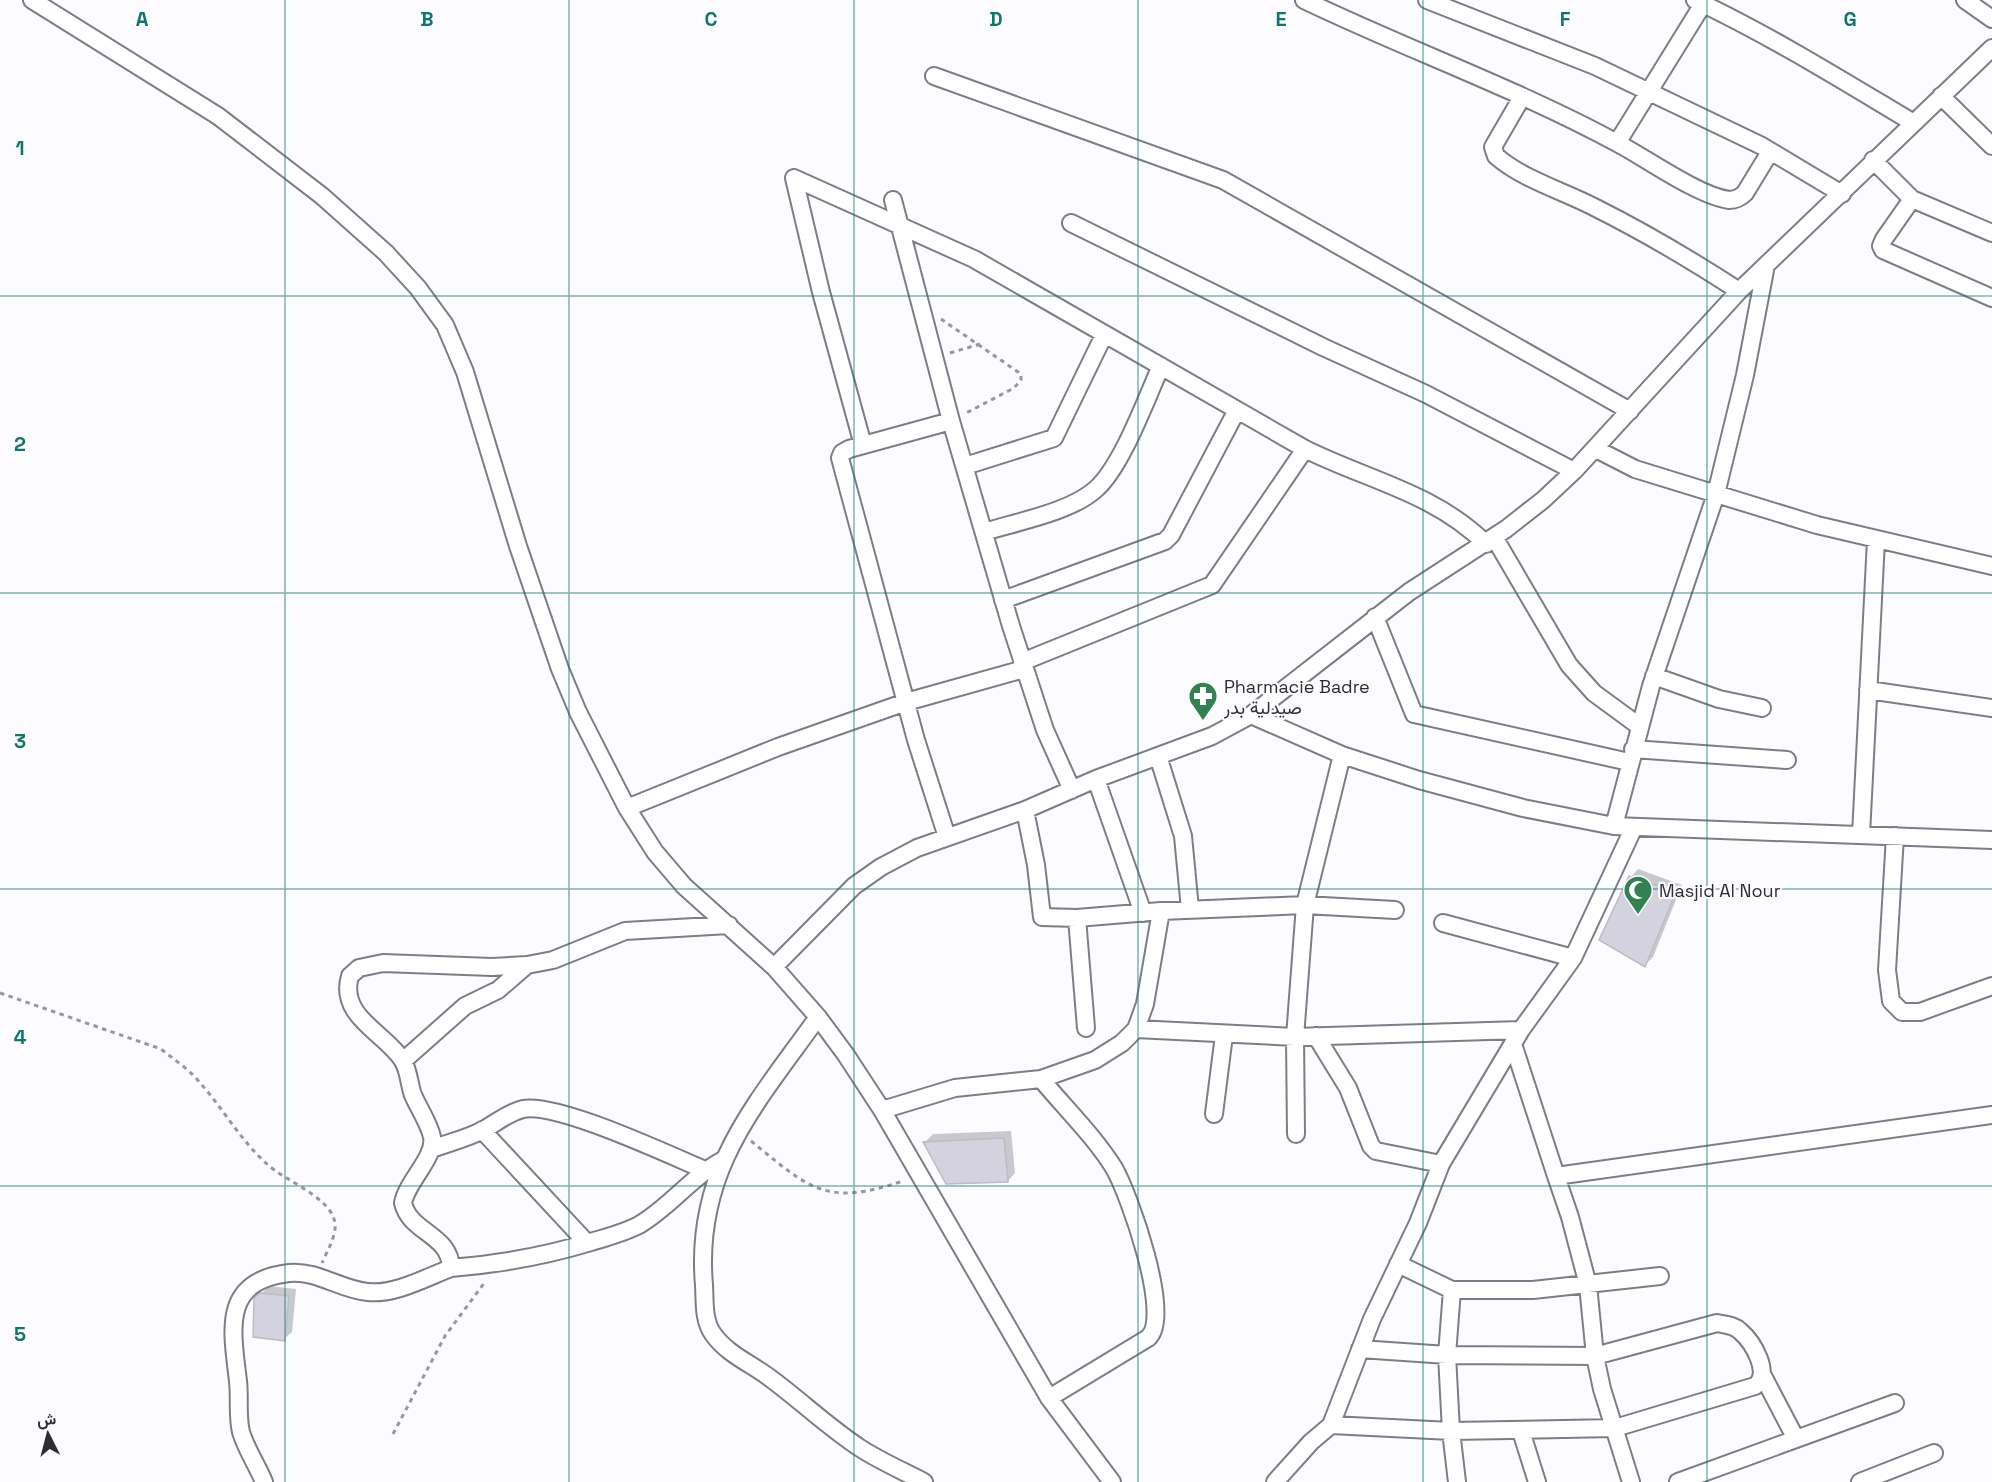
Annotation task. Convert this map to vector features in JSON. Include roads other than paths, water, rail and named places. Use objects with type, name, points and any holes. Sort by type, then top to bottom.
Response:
[{"type":"street","points":[[32,0],[219,116],[322,196],[386,253],[418,288],[445,325],[465,372],[518,546],[560,669],[578,712],[627,808],[666,867],[774,967],[818,1017],[882,1110],[1049,1398],[1112,1482]]},
{"type":"street","points":[[1427,0],[1595,66],[1649,91],[1770,152],[1842,194]]},
{"type":"street","points":[[1965,0],[1992,19]]},
{"type":"street","points":[[1306,1],[1522,97],[1617,142],[1706,192],[1728,200],[1741,197],[1745,193],[1770,152]]},
{"type":"street","points":[[1617,142],[1649,91],[1699,2],[1809,58],[1912,122]]},
{"type":"street","points":[[774,967],[854,886],[899,856],[1025,810],[1096,779],[1212,736],[1251,714],[1300,678],[1375,616],[1490,541],[1543,500],[1574,471],[1740,291],[1842,194],[1912,122],[1991,50]]},
{"type":"street","points":[[934,76],[1223,180],[1630,411]]},
{"type":"street","points":[[1941,96],[1992,146]]},
{"type":"street","points":[[1522,97],[1493,147],[1496,156],[1519,171],[1596,208],[1690,260],[1740,291]]},
{"type":"street","points":[[1873,160],[1912,199],[1992,233]]},
{"type":"street","points":[[863,445],[826,310],[794,178],[974,259],[1305,449],[1353,472],[1430,502],[1461,521],[1490,541],[1569,665],[1594,693],[1639,726]]},
{"type":"street","points":[[1912,199],[1884,239],[1881,246],[1883,249],[1992,298]]},
{"type":"street","points":[[893,200],[951,421],[1023,666],[1046,730],[1072,790]]},
{"type":"street","points":[[1071,223],[1323,347],[1436,399],[1574,471]]},
{"type":"street","points":[[1614,826],[1654,676],[1716,494],[1745,375],[1766,265]]},
{"type":"street","points":[[964,466],[1054,438],[1104,334]]},
{"type":"street","points":[[984,532],[1068,505],[1096,490],[1120,454],[1161,366]]},
{"type":"street","points":[[1003,600],[1165,541],[1171,535],[1237,410]]},
{"type":"street","points":[[947,837],[906,702],[841,463],[841,455],[845,450],[951,421]]},
{"type":"street","points":[[1596,448],[1628,467],[1716,494],[1876,540],[1992,566]]},
{"type":"street","points":[[627,808],[778,747],[906,702],[1023,666],[1212,585],[1305,449]]},
{"type":"street","points":[[1861,835],[1876,540]]},
{"type":"street","points":[[1375,616],[1414,714],[1631,756],[1787,760]]},
{"type":"street","points":[[1654,676],[1719,699],[1762,708]]},
{"type":"street","points":[[1868,690],[1992,708]]},
{"type":"street","points":[[1251,714],[1342,755],[1471,795],[1614,826],[1992,840]]},
{"type":"street","points":[[1296,1134],[1295,1036],[1305,905],[1342,755]]},
{"type":"street","points":[[1158,756],[1183,836],[1190,909]]},
{"type":"street","points":[[1096,779],[1143,913]]},
{"type":"street","points":[[1025,810],[1036,865],[1040,913],[1046,918],[1305,905],[1395,910]]},
{"type":"street","points":[[1275,1482],[1311,1442],[1331,1425],[1360,1349],[1441,1164],[1517,1037],[1573,958],[1634,827]]},
{"type":"street","points":[[1896,836],[1887,970],[1891,1000],[1902,1012],[1920,1012],[1992,986]]},
{"type":"street","points":[[882,1110],[955,1088],[1041,1079],[1095,1060],[1122,1043],[1136,1029],[1146,1004],[1161,911]]},
{"type":"street","points":[[1077,918],[1086,1028]]},
{"type":"street","points":[[1443,923],[1573,958]]},
{"type":"street","points":[[451,1268],[451,1260],[439,1240],[412,1221],[403,1203],[414,1176],[432,1149],[433,1138],[414,1096],[403,1061],[371,1030],[351,1003],[348,993],[349,980],[356,970],[383,963],[527,965],[553,960],[625,931],[729,925]]},
{"type":"street","points":[[403,1061],[465,1006],[498,990],[527,965]]},
{"type":"street","points":[[818,1017],[738,1130],[711,1190],[704,1227],[703,1275],[706,1320],[712,1333],[727,1350],[768,1376],[860,1448],[924,1482]]},
{"type":"street","points":[[1136,1029],[1224,1035],[1517,1037]]},
{"type":"street","points":[[1214,1114],[1224,1035]]},
{"type":"street","points":[[1316,1036],[1348,1088],[1371,1146],[1376,1151],[1441,1164]]},
{"type":"street","points":[[1517,1037],[1588,1285],[1595,1356],[1631,1482]]},
{"type":"street","points":[[1041,1079],[1102,1151],[1125,1190],[1150,1269],[1157,1314],[1154,1333],[1148,1338],[1049,1398]]},
{"type":"street","points":[[432,1149],[482,1130],[508,1113],[527,1108],[548,1110],[583,1121],[705,1170]]},
{"type":"street","points":[[1556,1176],[1992,1115]]},
{"type":"street","points":[[482,1130],[587,1243]]},
{"type":"street","points":[[264,1482],[241,1430],[233,1335],[237,1303],[247,1287],[262,1280],[290,1273],[317,1275],[370,1293],[385,1292],[451,1268],[497,1265],[587,1243],[639,1224],[705,1170],[723,1160]]},
{"type":"street","points":[[1398,1264],[1452,1290],[1533,1290],[1660,1276]]},
{"type":"street","points":[[1452,1290],[1447,1355],[1451,1431],[1457,1482]]},
{"type":"street","points":[[1360,1349],[1447,1355],[1595,1356],[1717,1323],[1731,1325],[1745,1336],[1754,1350],[1763,1376],[1796,1439]]},
{"type":"street","points":[[1331,1425],[1451,1431],[1615,1428],[1755,1386],[1763,1376]]},
{"type":"street","points":[[1678,1482],[1895,1403]]},
{"type":"street","points":[[1521,1431],[1537,1482]]},
{"type":"street","points":[[1860,1482],[1934,1453]]},
{"type":"place","name":"Pharmacie Badre صيدلية بدر","points":[[1203,722]]},
{"type":"place","name":"Masjid Al Nour","points":[[1638,916]]}]
